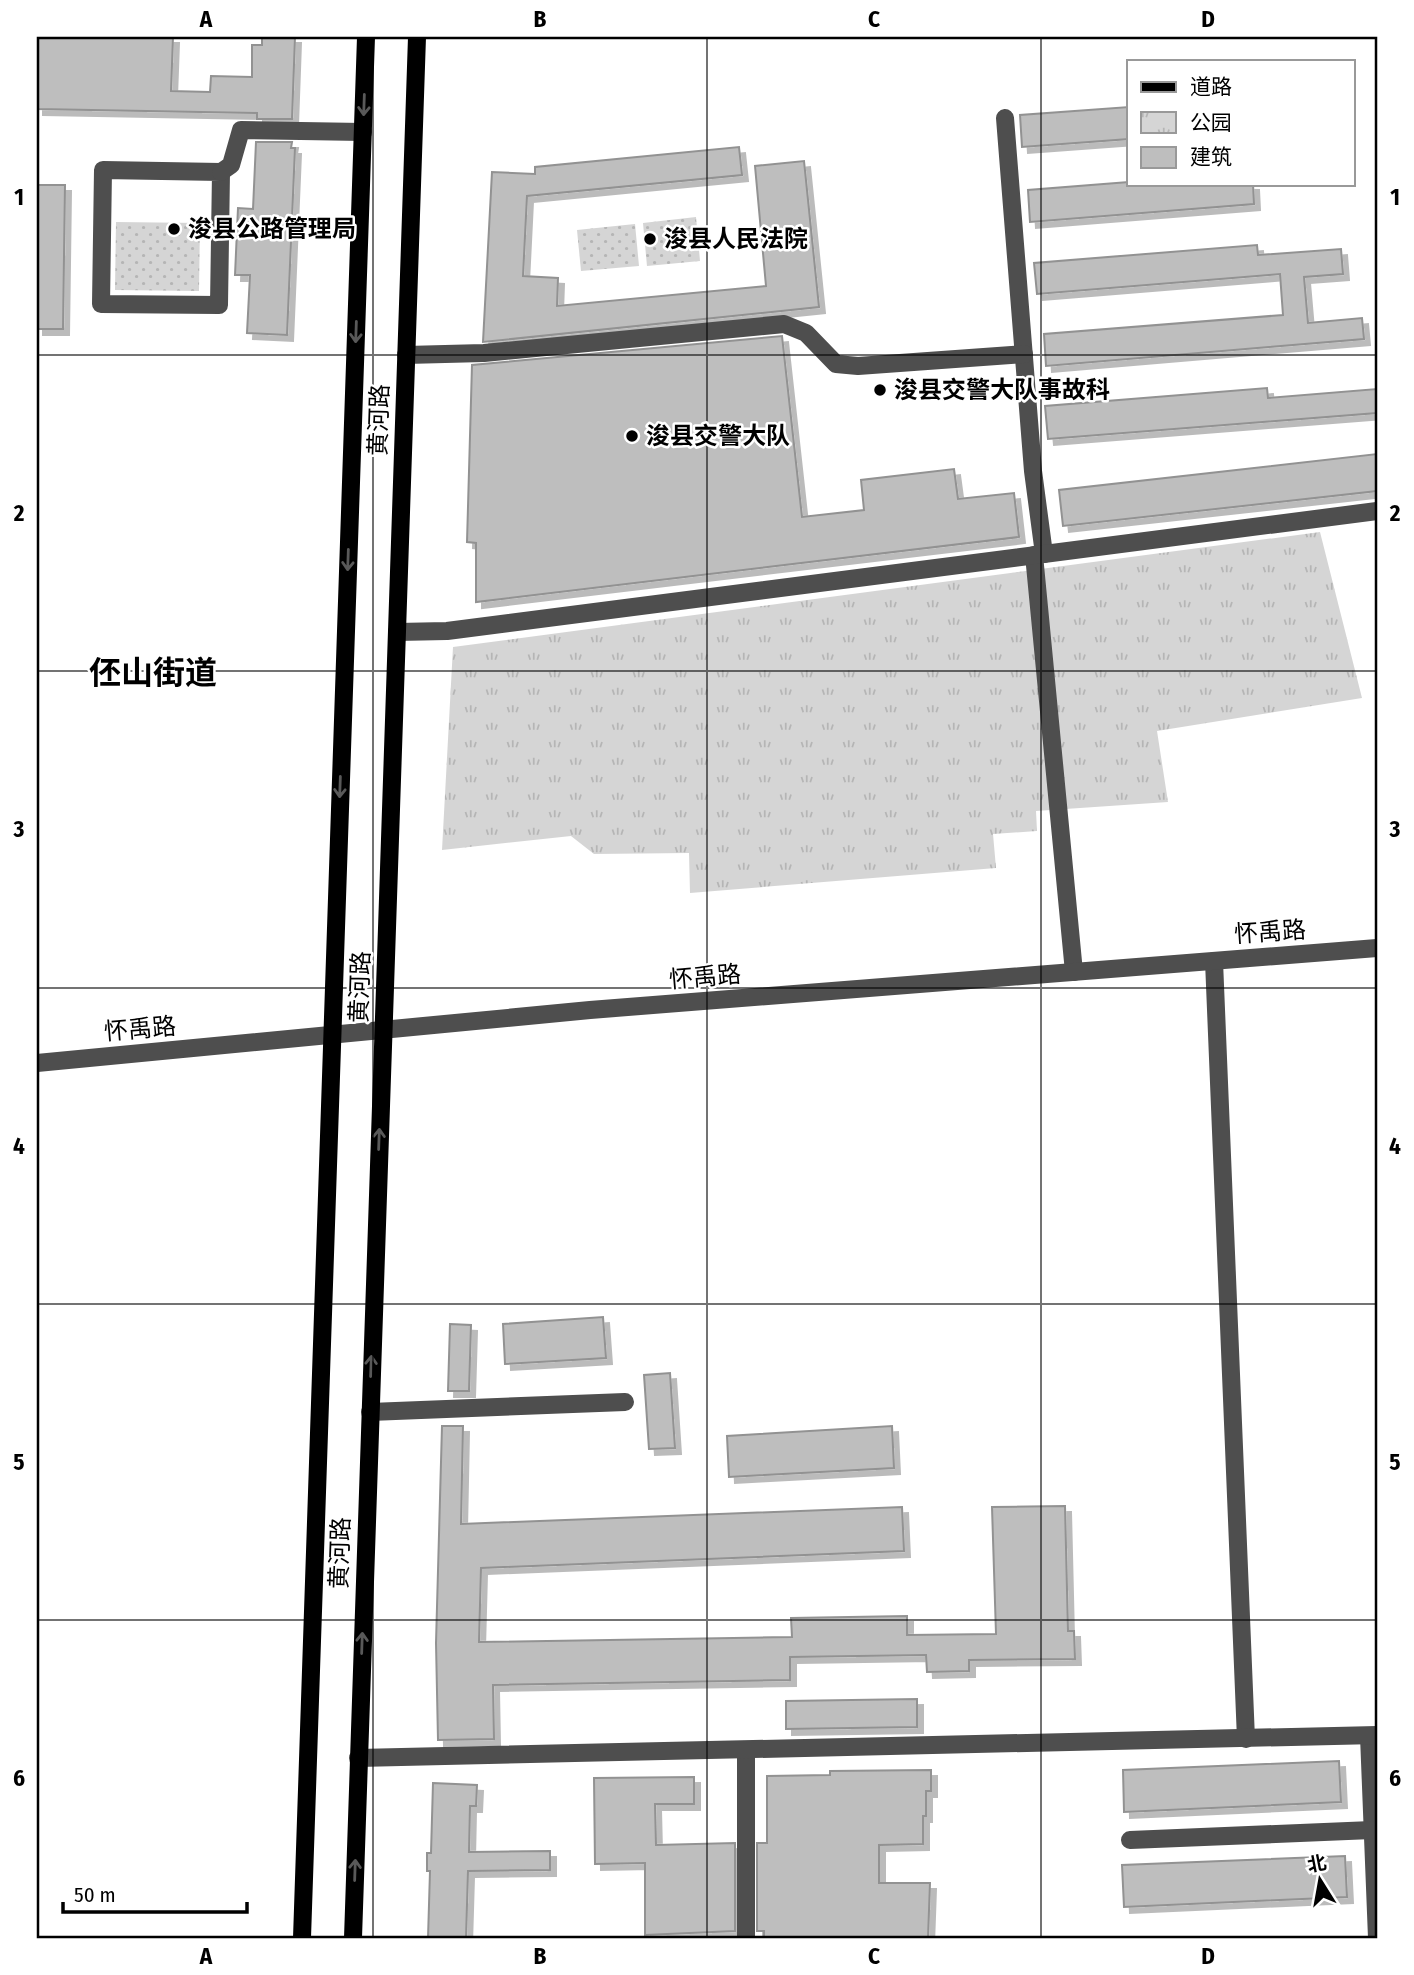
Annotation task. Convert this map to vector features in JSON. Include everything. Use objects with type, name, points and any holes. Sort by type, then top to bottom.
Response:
[{"type":"main road","name":"黄河路","points":[[302,1938],[366,37]]},
{"type":"main road","name":"黄河路","points":[[353,1938],[417,37]]},
{"type":"street","points":[[1004,118],[1074,972]]},
{"type":"street","points":[[220,172],[219,305],[101,304],[103,170],[220,172],[231,165],[241,130],[363,132]]},
{"type":"street","points":[[406,355],[484,353],[784,324],[806,333],[836,364],[858,366],[1024,354]]},
{"type":"street","points":[[397,632],[447,631],[1377,511]]},
{"type":"street","name":"怀禹路","points":[[37,1063],[590,1010],[1377,948]]},
{"type":"street","points":[[1214,961],[1246,1739]]},
{"type":"street","points":[[370,1412],[625,1402]]},
{"type":"street","points":[[358,1758],[1373,1735],[1377,1938]]},
{"type":"street","points":[[746,1750],[746,1938]]},
{"type":"street","points":[[1129,1840],[1373,1830]]},
{"type":"green space","points":[[696,217],[700,261],[647,266],[643,223]]},
{"type":"green space","points":[[116,222],[200,223],[199,291],[115,290]]},
{"type":"green space","points":[[635,224],[639,266],[581,271],[577,230]]},
{"type":"green space","points":[[1320,532],[1362,698],[1157,731],[1168,802],[1036,811],[1037,831],[993,834],[996,868],[690,893],[689,853],[594,854],[571,836],[442,850],[453,647]]},
{"type":"building","points":[[37,37],[173,37],[171,91],[210,92],[211,76],[252,77],[252,45],[262,45],[262,37],[295,37],[292,119],[257,119],[257,113],[37,109]]},
{"type":"building","points":[[1127,107],[1127,139],[1022,147],[1020,115]]},
{"type":"building","points":[[256,142],[292,142],[291,148],[295,148],[287,335],[247,333],[250,275],[235,275],[238,208],[253,209]]},
{"type":"building","points":[[739,147],[742,175],[527,196],[523,276],[558,278],[557,306],[766,286],[755,166],[804,161],[819,307],[483,342],[492,172],[535,174],[535,167]]},
{"type":"building","points":[[1127,182],[1127,186],[1253,186],[1254,204],[1030,222],[1028,190]]},
{"type":"building","points":[[37,185],[65,185],[63,329],[37,329]]},
{"type":"building","points":[[1257,245],[1258,255],[1341,249],[1343,274],[1304,277],[1308,323],[1362,318],[1364,339],[1046,366],[1044,334],[1283,315],[1280,274],[1037,294],[1034,263]]},
{"type":"building","name":"浚县交警大队","points":[[782,336],[802,517],[864,510],[861,480],[954,469],[958,499],[1014,493],[1019,537],[476,602],[476,543],[467,542],[472,365]]},
{"type":"building","points":[[1267,388],[1268,398],[1377,389],[1377,413],[1048,439],[1045,406]]},
{"type":"building","points":[[1377,454],[1377,491],[1063,526],[1059,490]]},
{"type":"building","points":[[603,1317],[606,1358],[505,1364],[503,1324]]},
{"type":"building","points":[[450,1324],[471,1325],[469,1391],[448,1391]]},
{"type":"building","points":[[670,1373],[675,1448],[649,1449],[644,1375]]},
{"type":"building","points":[[442,1426],[463,1426],[461,1524],[902,1507],[904,1551],[481,1568],[479,1642],[792,1637],[791,1618],[907,1616],[907,1635],[996,1634],[992,1507],[1065,1506],[1068,1631],[1074,1631],[1075,1659],[969,1660],[969,1671],[927,1672],[926,1655],[790,1657],[790,1680],[493,1685],[494,1739],[438,1740],[436,1643]]},
{"type":"building","points":[[892,1426],[894,1468],[729,1477],[727,1436]]},
{"type":"building","points":[[917,1699],[917,1727],[786,1729],[786,1701]]},
{"type":"building","points":[[1339,1761],[1341,1802],[1124,1812],[1123,1770]]},
{"type":"building","points":[[931,1770],[931,1791],[926,1791],[926,1816],[923,1816],[923,1844],[879,1845],[879,1883],[930,1883],[928,1938],[764,1937],[764,1931],[757,1931],[757,1843],[767,1843],[767,1776],[830,1775],[830,1771]]},
{"type":"building","points":[[694,1777],[694,1804],[655,1804],[656,1845],[735,1843],[735,1931],[645,1935],[645,1863],[595,1864],[594,1778]]},
{"type":"building","points":[[433,1783],[477,1785],[476,1806],[470,1806],[469,1852],[550,1851],[550,1870],[468,1871],[466,1938],[428,1938],[430,1871],[427,1871],[427,1853],[431,1853]]},
{"type":"building","points":[[1345,1856],[1347,1897],[1124,1907],[1122,1865]]},
{"type":"place","name":"浚县公路管理局","points":[[174,229]]},
{"type":"place","name":"浚县人民法院","points":[[650,239]]},
{"type":"place","name":"浚县交警大队事故科","points":[[880,390]]},
{"type":"place","name":"浚县交警大队","points":[[632,436]]},
{"type":"district","name":"伾山街道","points":[[153,673]]}]
